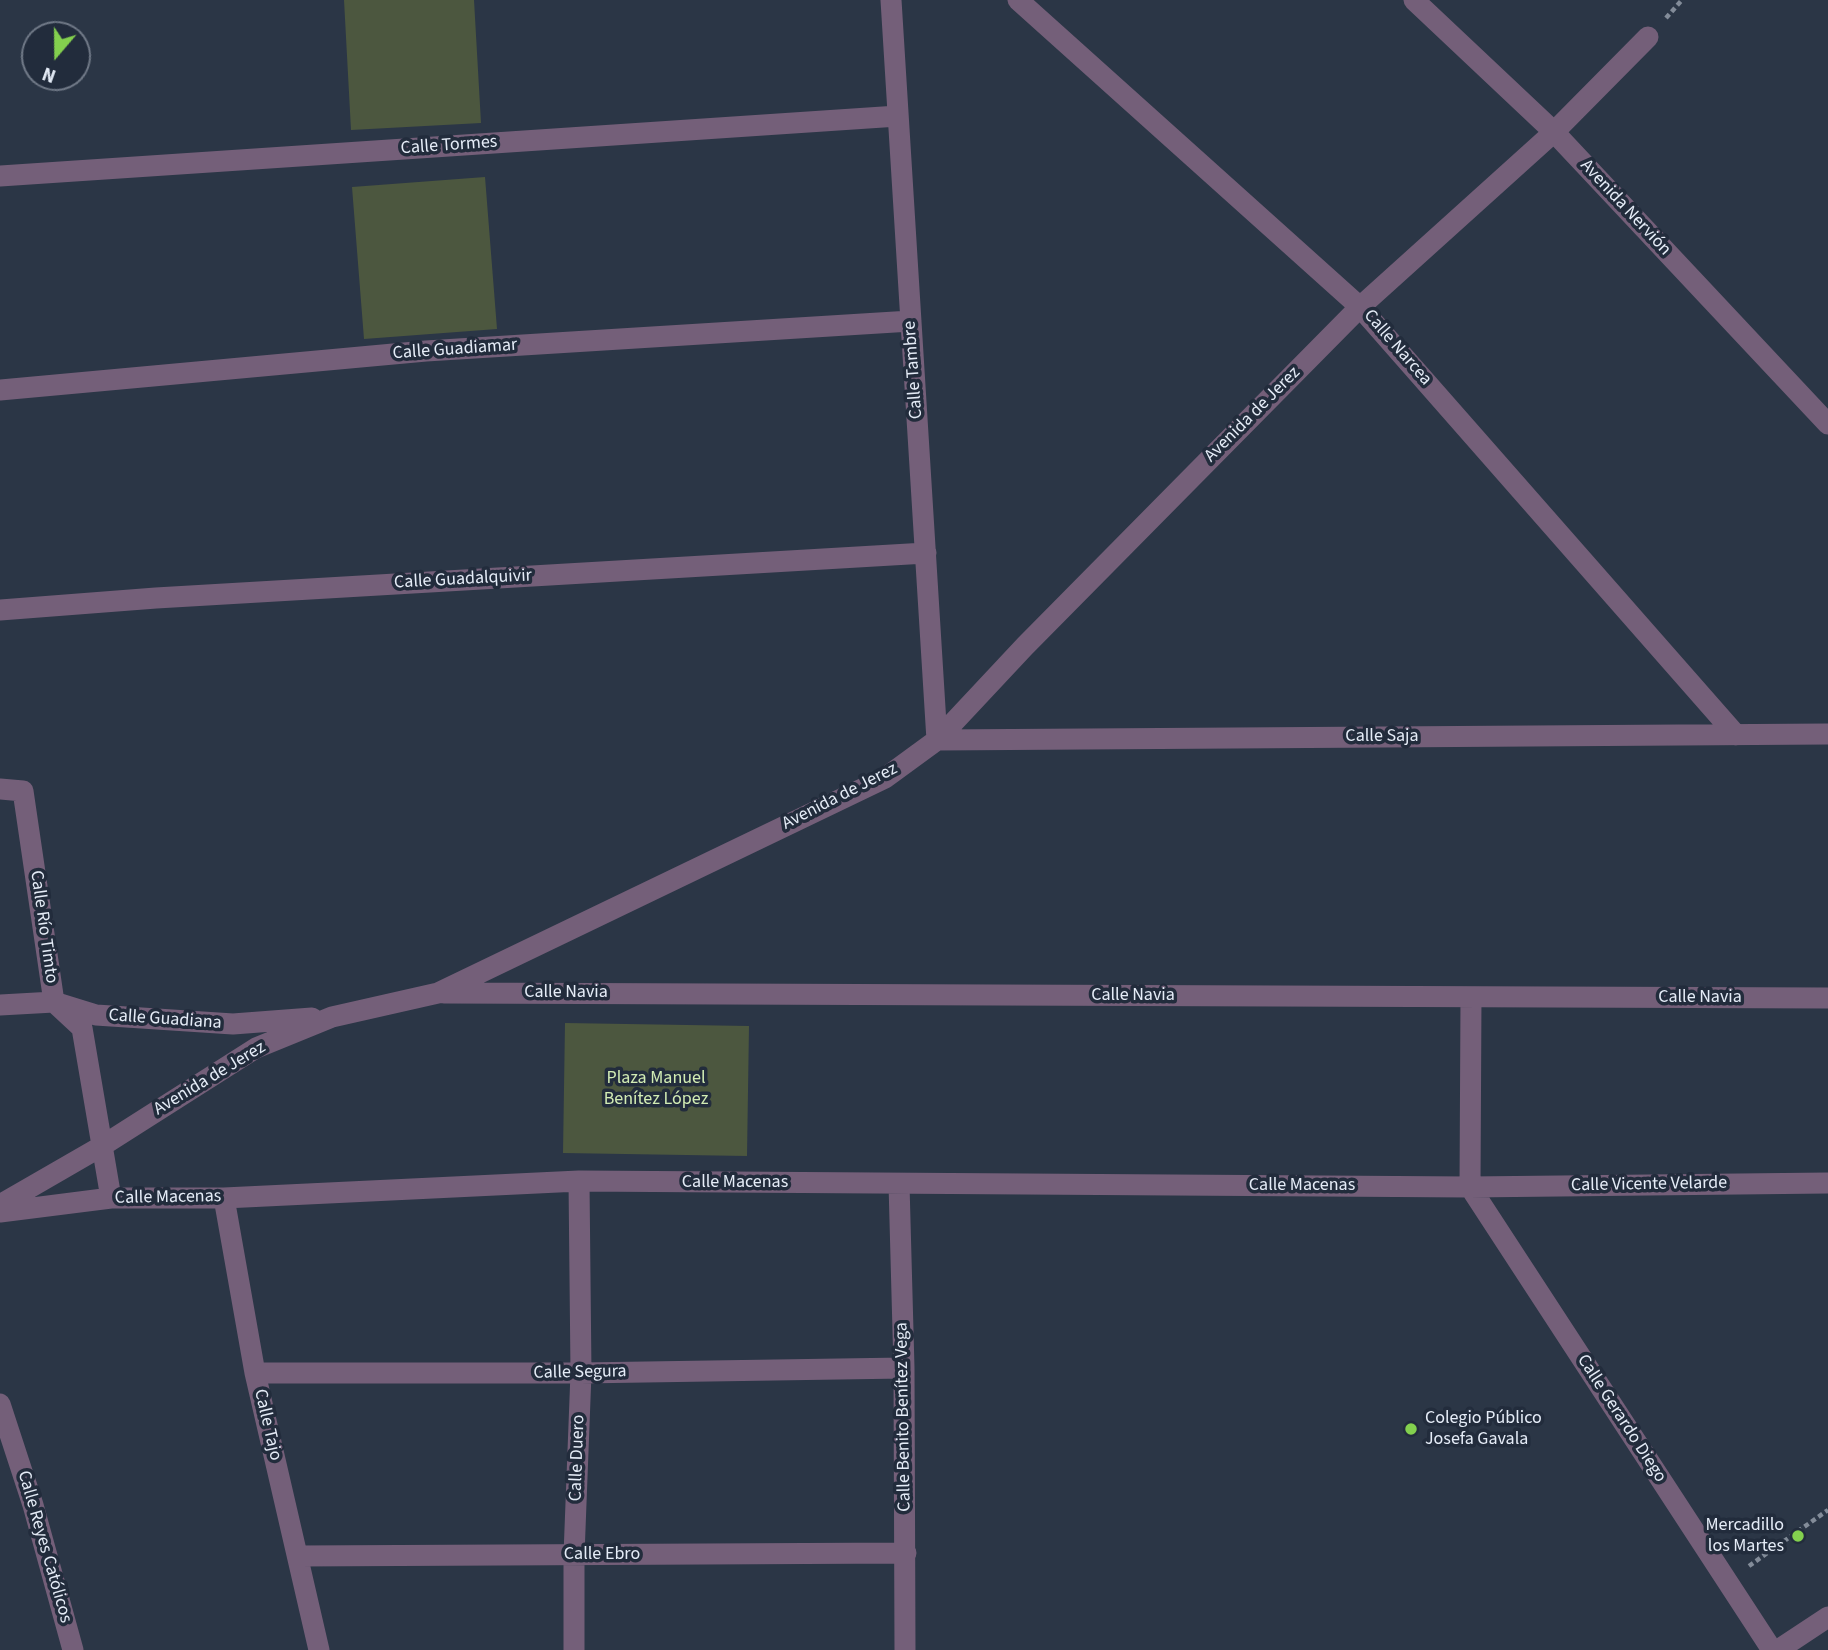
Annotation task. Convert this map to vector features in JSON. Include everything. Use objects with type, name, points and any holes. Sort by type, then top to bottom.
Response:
[{"type":"street","name":"Calle Tambre","points":[[891,0],[937,740]]},
{"type":"street","name":"Calle Narcea","points":[[1018,0],[1360,307],[1736,735]]},
{"type":"street","name":"Avenida Nervión","points":[[1414,0],[1554,132],[1828,424]]},
{"type":"street","name":"Avenida de Jerez","points":[[0,1205],[102,1146],[256,1048],[332,1017],[438,993],[885,778],[937,740],[1025,646],[1360,307],[1554,132],[1648,37]]},
{"type":"street","name":"Calle Tormes","points":[[0,176],[898,116]]},
{"type":"street","name":"Calle Guadiamar","points":[[0,390],[426,351],[911,321]]},
{"type":"street","name":"Calle Guadalquivir","points":[[0,610],[170,597],[926,553]]},
{"type":"street","name":"Calle Saja","points":[[937,740],[1828,734]]},
{"type":"street","name":"Calle Río Timto","points":[[0,789],[23,791],[54,1002],[82,1028],[111,1198]]},
{"type":"street","name":"Calle Navia","points":[[438,993],[1828,998]]},
{"type":"street","points":[[1470,1187],[1471,998]]},
{"type":"street","name":"Calle Guadiana","points":[[0,1005],[54,1002],[96,1015],[233,1024],[332,1017]]},
{"type":"street","name":"Calle Macenas","points":[[0,1212],[111,1198],[224,1198],[579,1181],[1470,1187]]},
{"type":"street","name":"Calle Duero","points":[[574,1650],[574,1555],[581,1373],[579,1181]]},
{"type":"street","name":"Calle Vicente Velarde","points":[[1470,1187],[1828,1183]]},
{"type":"street","name":"Calle Benito Benítez Vega","points":[[899,1184],[904,1367],[905,1650]]},
{"type":"street","name":"Calle Gerardo Diego","points":[[1470,1187],[1772,1650]]},
{"type":"street","name":"Calle Tajo","points":[[224,1198],[255,1373],[319,1650]]},
{"type":"street","name":"Calle Segura","points":[[255,1373],[581,1373],[904,1367]]},
{"type":"street","name":"Calle Reyes Católicos","points":[[0,1404],[33,1505],[73,1650]]},
{"type":"street","name":"Calle Ebro","points":[[298,1556],[906,1553]]},
{"type":"street","points":[[1778,1650],[1828,1617]]},
{"type":"path","points":[[1732,1588],[1753,1561],[1828,1510]]},
{"type":"green space","points":[[344,0],[474,0],[481,123],[351,130]]},
{"type":"green space","points":[[485,177],[497,329],[364,339],[352,187]]},
{"type":"green space","name":"Plaza Manuel Benítez López","points":[[565,1023],[749,1026],[747,1156],[563,1153]]},
{"type":"place","name":"Colegio Público Josefa Gavala","points":[[1411,1429]]},
{"type":"place","name":"Mercadillo los Martes","points":[[1798,1536]]}]
